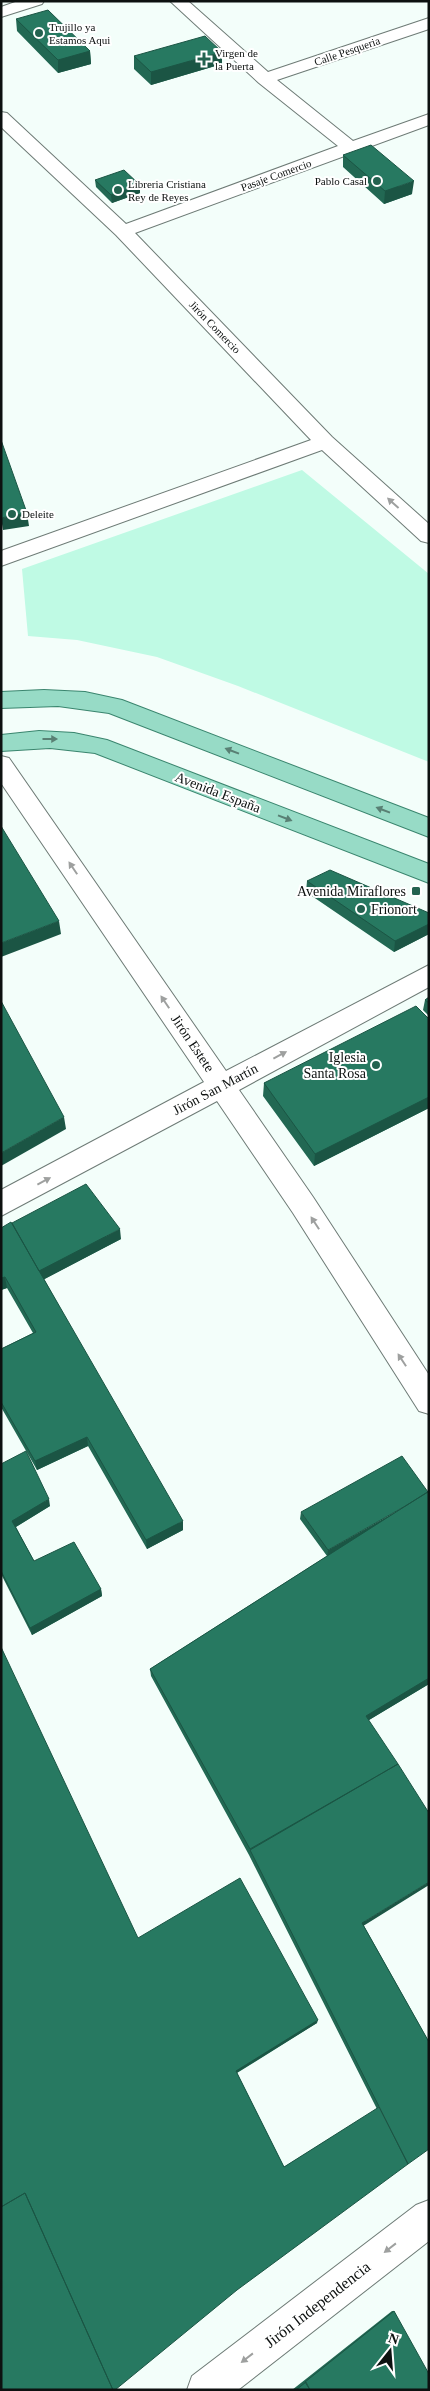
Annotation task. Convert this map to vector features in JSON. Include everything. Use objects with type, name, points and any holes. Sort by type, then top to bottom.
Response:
[{"type":"main road","points":[[1,700],[87,699],[114,706],[429,828]]},
{"type":"main road","name":"Avenida España","points":[[1,743],[39,739],[72,739],[99,746],[429,874]]},
{"type":"street","points":[[1,12],[36,1]]},
{"type":"street","points":[[178,1],[264,79],[351,148]]},
{"type":"street","name":"Calle Pesqueria","points":[[264,79],[429,22]]},
{"type":"street","name":"Jirón Comercio","points":[[1,116],[123,231],[325,442],[429,536]]},
{"type":"street","name":"Pasaje Comercio","points":[[123,231],[429,119]]},
{"type":"street","points":[[1,559],[325,442]]},
{"type":"street","name":"Jirón Estete","points":[[1,764],[303,1205],[429,1401]]},
{"type":"street","name":"Jirón San Martín","points":[[1,1204],[429,975]]},
{"type":"street","name":"Jirón Independencia","points":[[206,2390],[429,2218]]},
{"type":"green space","points":[[302,470],[429,574],[429,762],[238,686],[157,657],[77,640],[28,636],[22,569]]},
{"type":"building","points":[[48,10],[90,51],[58,60],[16,19]]},
{"type":"building","points":[[205,36],[222,52],[151,72],[134,56]]},
{"type":"building","points":[[371,145],[414,181],[385,191],[343,155]]},
{"type":"building","points":[[124,170],[140,185],[111,195],[95,180]]},
{"type":"building","points":[[1,440],[27,513],[1,518]]},
{"type":"building","points":[[1,826],[59,921],[1,943]]},
{"type":"building","name":"Frionort","points":[[330,870],[429,913],[429,924],[395,941],[307,881]]},
{"type":"building","points":[[1,1001],[64,1117],[1,1153]]},
{"type":"building","name":"Iglesia Santa Rosa","points":[[416,1006],[429,1019],[429,1097],[315,1154],[264,1083]]},
{"type":"building","points":[[86,1184],[120,1229],[39,1271],[12,1223]]},
{"type":"building","points":[[11,1222],[183,1521],[146,1540],[87,1437],[35,1461],[1,1402],[1,1349],[36,1332],[5,1277],[1,1278],[1,1228]]},
{"type":"building","points":[[26,1451],[49,1499],[12,1521],[34,1561],[74,1542],[101,1589],[30,1628],[1,1571],[1,1464]]},
{"type":"building","points":[[402,1456],[428,1492],[328,1550],[301,1512]]},
{"type":"building","points":[[429,1491],[429,1678],[366,1716],[398,1764],[250,1849],[150,1669]]},
{"type":"building","points":[[1,1647],[138,1938],[240,1878],[318,2020],[236,2071],[284,2167],[379,2107],[408,2164],[237,2290],[115,2390],[113,2390],[25,2193],[1,2207]]},
{"type":"building","points":[[398,1764],[429,1813],[429,1882],[362,1923],[429,2042],[429,2149],[408,2164],[250,1850]]},
{"type":"building","points":[[25,2193],[113,2390],[1,2390],[1,2207]]},
{"type":"building","points":[[394,2311],[429,2374],[429,2390],[310,2390],[305,2382]]},
{"type":"building","points":[[306,2382],[310,2390],[296,2390]]},
{"type":"place","name":"Trujillo ya Estamos Aqui","points":[[39,33]]},
{"type":"place","name":"Virgen de la Puerta","points":[[204,59]]},
{"type":"place","name":"Pablo Casal","points":[[377,181]]},
{"type":"place","name":"Libreria Cristiana Rey de Reyes","points":[[118,190]]},
{"type":"place","name":"Deleite","points":[[12,514]]},
{"type":"place","name":"Avenida Miraflores","points":[[416,891]]},
{"type":"place","name":"Frionort","points":[[361,909]]},
{"type":"place","name":"Iglesia Santa Rosa","points":[[376,1065]]}]
